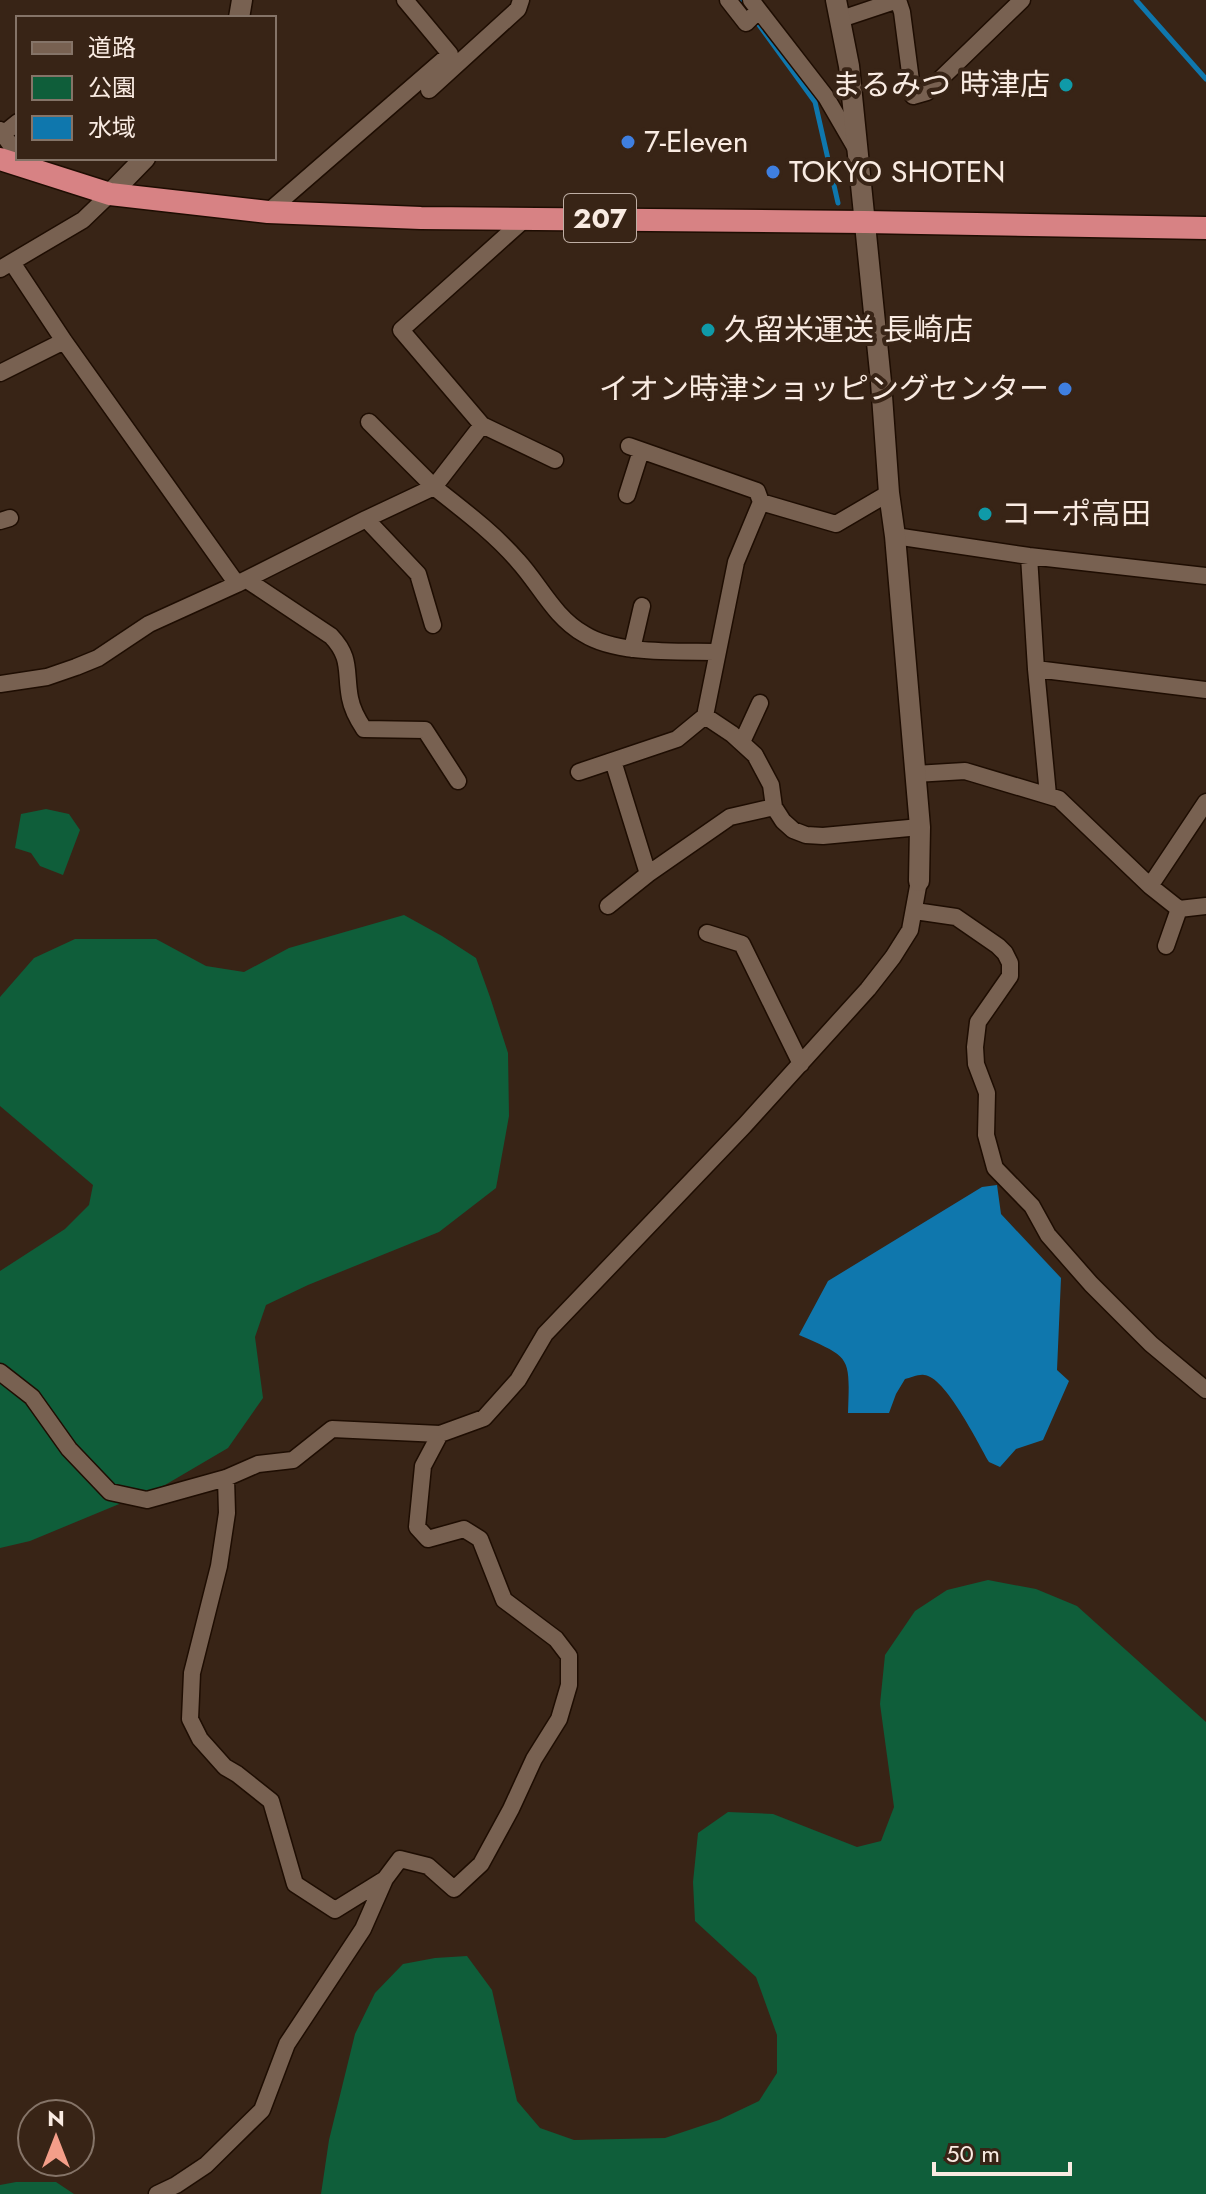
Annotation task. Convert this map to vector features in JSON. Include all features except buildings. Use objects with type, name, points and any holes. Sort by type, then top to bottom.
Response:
[{"type":"highway","name":"207","points":[[21,160],[110,194],[268,212],[421,218],[1206,228]]},
{"type":"street","points":[[268,212],[450,54],[405,0]]},
{"type":"street","points":[[429,90],[518,9],[521,0]]},
{"type":"street","points":[[728,0],[746,23],[755,5],[826,97],[858,151]]},
{"type":"street","points":[[0,1372],[32,1397],[69,1449],[110,1492],[147,1500],[226,1478],[258,1464],[293,1460],[332,1429],[440,1434],[484,1418],[518,1380],[545,1334],[801,1064],[893,957],[910,930],[915,911],[920,827],[858,151],[849,66],[838,9],[898,0],[913,96],[927,92],[1022,0]]},
{"type":"street","points":[[1,132],[16,153]]},
{"type":"street","points":[[143,160],[83,220],[6,266],[242,582],[331,636],[340,645],[348,670],[350,699],[364,729],[425,730],[458,781]]},
{"type":"street","points":[[526,218],[401,330],[482,425],[555,460]]},
{"type":"street","points":[[0,373],[64,341]]},
{"type":"street","points":[[369,422],[434,487],[501,542],[521,563],[562,618],[585,636],[632,649],[718,652]]},
{"type":"street","points":[[0,684],[47,677],[98,658],[149,624],[242,582],[434,487],[482,425]]},
{"type":"street","points":[[579,772],[677,739],[705,716],[736,562],[761,502],[757,491],[635,448],[627,495]]},
{"type":"street","points":[[761,502],[836,524],[889,493]]},
{"type":"street","points":[[366,519],[418,574],[433,625]]},
{"type":"street","points":[[895,536],[1029,556],[1206,576]]},
{"type":"street","points":[[1029,556],[1048,795]]},
{"type":"street","points":[[632,649],[642,606]]},
{"type":"street","points":[[1036,669],[1206,690]]},
{"type":"street","points":[[742,742],[760,703]]},
{"type":"street","points":[[705,716],[742,742],[762,767],[771,785],[774,807],[793,830],[823,836],[920,827]]},
{"type":"street","points":[[613,761],[648,874]]},
{"type":"street","points":[[915,774],[965,771],[1059,799],[1150,886],[1179,909],[1206,906]]},
{"type":"street","points":[[1150,886],[1206,802]]},
{"type":"street","points":[[608,906],[730,817],[774,807]]},
{"type":"street","points":[[1166,946],[1179,909]]},
{"type":"street","points":[[915,911],[956,917],[998,946],[1010,963],[1010,976],[978,1022],[975,1047],[976,1064],[987,1093],[986,1135],[995,1168],[1032,1206],[1048,1235],[1091,1284],[1151,1344],[1206,1390]]},
{"type":"street","points":[[707,933],[742,944],[801,1064]]},
{"type":"street","points":[[157,2194],[206,2165],[262,2110],[287,2044],[363,1929],[385,1879],[400,1859],[428,1866],[454,1889],[481,1864],[534,1759],[559,1719],[569,1685],[569,1656],[556,1639],[504,1600],[480,1539],[464,1529],[428,1539],[417,1527],[423,1466],[440,1434]]},
{"type":"street","points":[[226,1478],[227,1513],[219,1566],[192,1673],[190,1719],[200,1739],[225,1767],[271,1801],[295,1884],[335,1910],[385,1879]]},
{"type":"green space","points":[[46,809],[69,814],[80,830],[63,875],[40,866],[31,853],[15,848],[21,814]]},
{"type":"green space","points":[[404,915],[476,958],[490,997],[508,1053],[509,1116],[496,1188],[439,1232],[266,1305],[255,1337],[263,1398],[228,1448],[165,1485],[30,1541],[0,1548],[0,1271],[65,1229],[89,1205],[93,1185],[0,1106],[0,997],[34,958],[75,939],[156,939],[206,966],[244,972],[289,948]]},
{"type":"green space","points":[[988,1580],[1036,1589],[1077,1606],[1206,1722],[1206,2194],[321,2194],[329,2140],[355,2034],[375,1993],[403,1964],[467,1956],[492,1990],[517,2101],[540,2128],[574,2140],[665,2138],[719,2120],[759,2101],[777,2073],[777,2035],[756,1977],[695,1921],[693,1882],[698,1833],[728,1812],[773,1814],[857,1847],[881,1841],[894,1807],[880,1704],[885,1655],[915,1611],[947,1590]]},
{"type":"green space","points":[[56,2182],[74,2194],[0,2194],[0,2185]]},
{"type":"water","points":[[997,1185],[1001,1214],[1061,1278],[1057,1370],[1069,1381],[1043,1440],[1016,1449],[1000,1467],[989,1462],[951,1398],[932,1378],[924,1375],[905,1379],[889,1413],[848,1413],[848,1380],[844,1361],[838,1354],[799,1335],[828,1281],[982,1187]]},
{"type":"waterway","points":[[741,0],[815,102],[838,203]]},
{"type":"waterway","points":[[1136,0],[1206,79]]},
{"type":"place","name":"まるみつ 時津店","points":[[1066,85]]},
{"type":"place","name":"7-Eleven","points":[[628,142]]},
{"type":"place","name":"TOKYO SHOTEN","points":[[773,172]]},
{"type":"place","name":"久留米運送 長崎店","points":[[708,330]]},
{"type":"place","name":"イオン時津ショッピングセンター","points":[[1065,389]]},
{"type":"place","name":"コーポ高田","points":[[985,514]]}]
